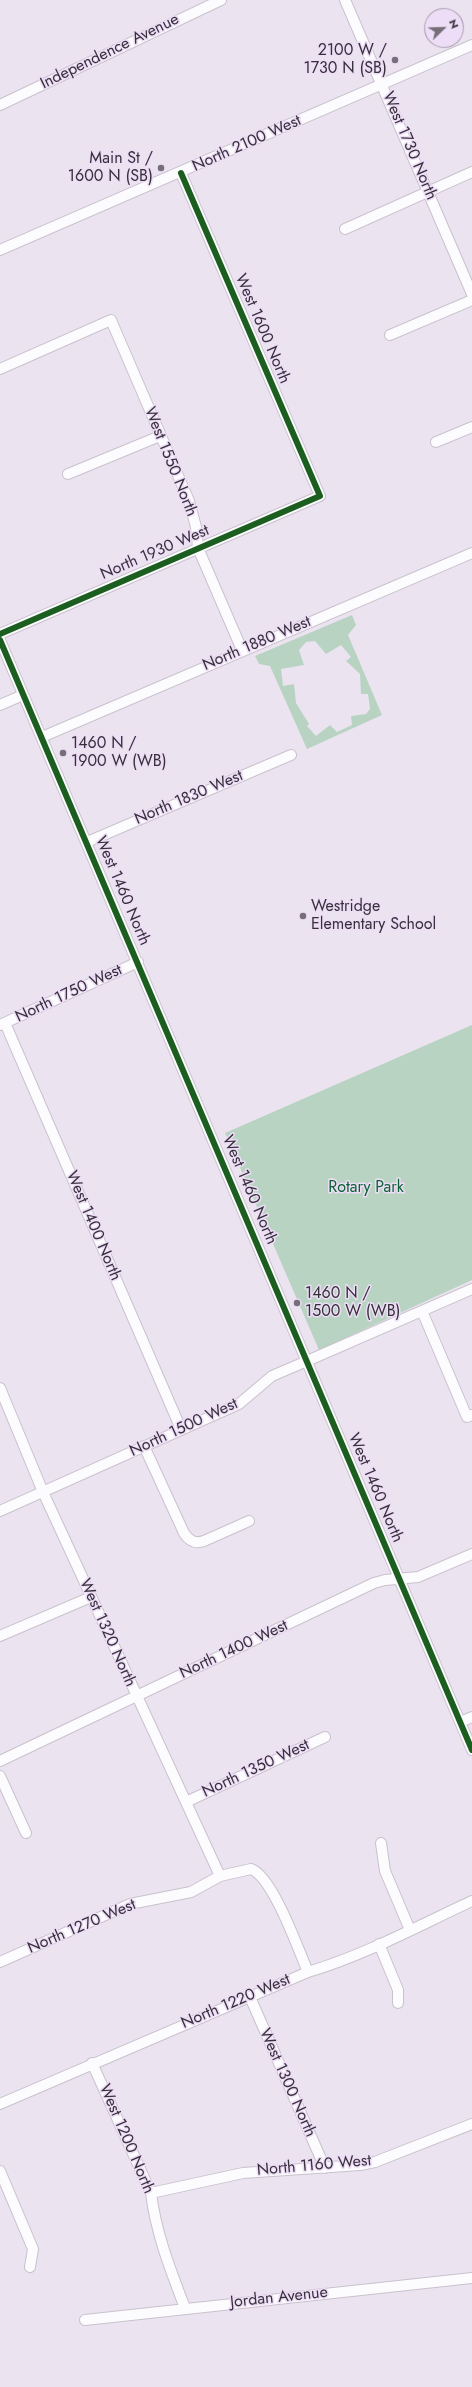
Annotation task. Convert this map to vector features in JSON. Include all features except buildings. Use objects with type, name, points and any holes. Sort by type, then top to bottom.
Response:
[{"type":"street","name":"Independence Avenue","points":[[0,105],[221,0]]},
{"type":"street","name":"West 1730 North","points":[[344,0],[383,84],[472,294]]},
{"type":"street","name":"North 2100 West","points":[[0,250],[472,46]]},
{"type":"street","points":[[345,229],[472,172]]},
{"type":"street","name":"West 1600 North","points":[[181,173],[320,496]]},
{"type":"street","points":[[390,335],[472,300]]},
{"type":"street","name":"West 1550 North","points":[[0,369],[111,320],[189,501],[196,527],[198,548],[242,650]]},
{"type":"street","points":[[436,442],[472,427]]},
{"type":"street","points":[[68,474],[160,436]]},
{"type":"street","name":"North 1930 West","points":[[0,634],[320,496]]},
{"type":"street","name":"North 1880 West","points":[[42,737],[472,552]]},
{"type":"street","name":"West 1460 North","points":[[0,640],[308,1361],[472,1750]]},
{"type":"street","points":[[0,705],[23,695]]},
{"type":"street","name":"North 1830 West","points":[[87,842],[291,755]]},
{"type":"street","name":"North 1750 West","points":[[3,1024],[138,962]]},
{"type":"street","name":"West 1400 North","points":[[3,1024],[181,1430]]},
{"type":"street","name":"North 1500 West","points":[[0,1511],[238,1404],[272,1376],[288,1367],[308,1361],[472,1289]]},
{"type":"street","points":[[422,1311],[470,1416]]},
{"type":"street","name":"West 1320 North","points":[[0,1388],[43,1492],[220,1876]]},
{"type":"street","points":[[144,1446],[184,1533],[191,1541],[198,1543],[204,1541],[249,1520]]},
{"type":"street","name":"North 1400 West","points":[[0,1761],[374,1583],[385,1580],[400,1580],[418,1577],[472,1554]]},
{"type":"street","points":[[0,1636],[91,1597]]},
{"type":"street","points":[[460,1722],[472,1717]]},
{"type":"street","name":"North 1350 West","points":[[186,1802],[325,1737]]},
{"type":"street","points":[[0,1776],[26,1833]]},
{"type":"street","points":[[381,1843],[385,1871],[410,1930]]},
{"type":"street","name":"North 1270 West","points":[[0,1962],[130,1904],[191,1892],[220,1876],[245,1869],[256,1871],[275,1896],[308,1972]]},
{"type":"street","name":"North 1220 West","points":[[0,2104],[92,2063],[308,1972],[330,1965],[379,1944],[472,1901]]},
{"type":"street","points":[[379,1944],[398,1990],[398,2003]]},
{"type":"street","name":"West 1300 North","points":[[250,1997],[325,2168]]},
{"type":"street","name":"West 1200 North","points":[[92,2063],[151,2193],[154,2213],[165,2257],[185,2308]]},
{"type":"street","name":"North 1160 West","points":[[151,2193],[243,2173],[325,2168],[375,2162],[472,2124]]},
{"type":"street","points":[[0,2171],[33,2249],[30,2267]]},
{"type":"street","name":"Jordan Avenue","points":[[85,2320],[472,2278]]},
{"type":"green space","points":[[352,615],[356,625],[348,635],[382,715],[307,749],[270,666],[259,664],[255,656]],"holes":[[[315,641],[326,654],[341,645],[351,657],[346,661],[360,674],[361,694],[368,694],[370,709],[366,714],[351,716],[352,725],[337,732],[330,725],[316,736],[307,726],[309,724],[296,703],[294,684],[283,686],[281,669],[304,665],[299,650],[306,642]]]},
{"type":"green space","name":"Rotary Park","points":[[472,1025],[472,1280],[319,1350],[225,1133]]},
{"type":"cycle path","points":[[0,634],[320,496],[181,173]]},
{"type":"cycle path","points":[[0,640],[472,1750]]},
{"type":"place","name":"2100 W / 1730 N (SB)","points":[[395,60]]},
{"type":"place","name":"Main St / 1600 N (SB)","points":[[161,168]]},
{"type":"place","name":"1460 N / 1900 W (WB)","points":[[63,753]]},
{"type":"place","name":"Westridge Elementary School","points":[[303,916]]},
{"type":"place","name":"1460 N / 1500 W (WB)","points":[[297,1303]]}]
